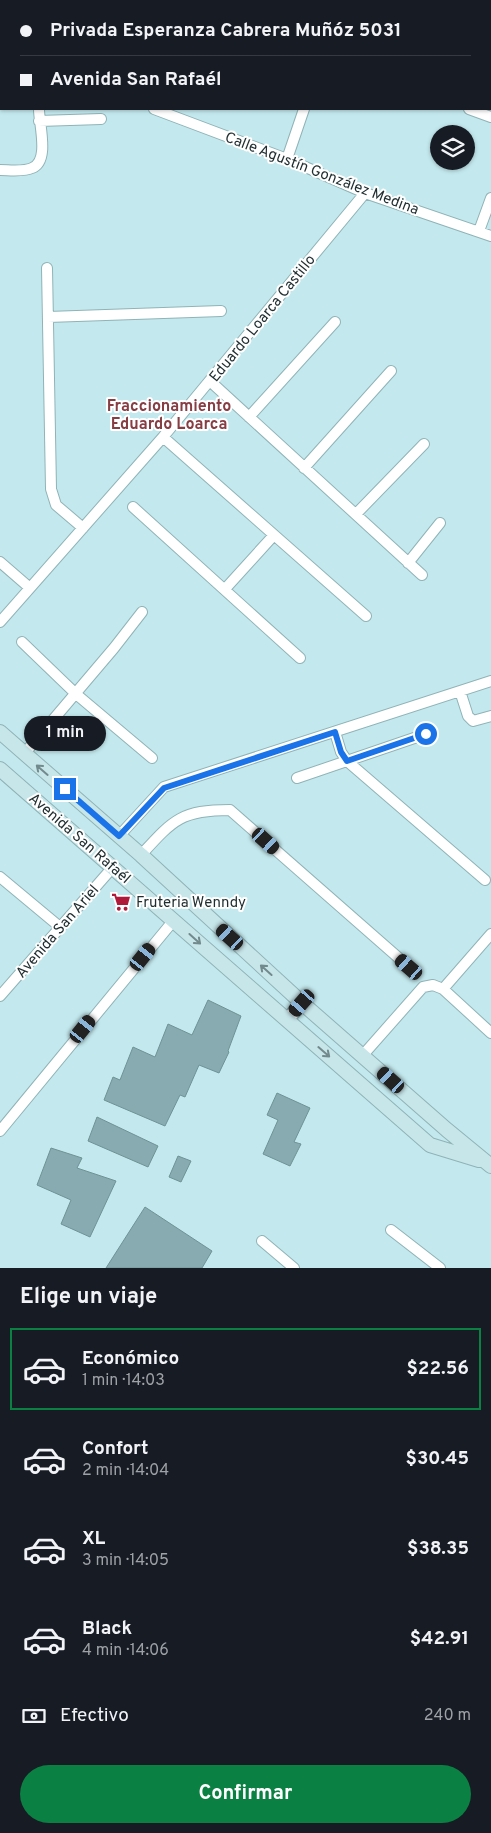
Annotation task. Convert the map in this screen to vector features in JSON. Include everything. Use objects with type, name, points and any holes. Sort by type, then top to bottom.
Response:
[{"type":"main road","name":"Avenida San Rafaél","points":[[0,732],[119,836],[302,1003],[447,1130],[489,1164]]},
{"type":"main road","name":"Avenida San Rafaél","points":[[0,769],[430,1145],[489,1164]]},
{"type":"street","points":[[0,170],[31,169],[38,164],[43,156],[39,110]]},
{"type":"street","name":"Calle Agustín González Medina","points":[[157,110],[287,159],[364,193],[491,236]]},
{"type":"street","points":[[287,159],[304,110]]},
{"type":"street","points":[[472,110],[491,117]]},
{"type":"street","points":[[40,122],[101,119]]},
{"type":"street","name":"Eduardo Loarca Castillo","points":[[0,622],[211,382],[364,193]]},
{"type":"street","points":[[479,232],[491,198]]},
{"type":"street","points":[[47,268],[52,489],[56,505],[83,528]]},
{"type":"street","points":[[48,317],[221,311]]},
{"type":"street","points":[[249,416],[335,322]]},
{"type":"street","points":[[304,468],[391,371]]},
{"type":"street","points":[[211,382],[422,575]]},
{"type":"street","points":[[163,437],[366,616]]},
{"type":"street","points":[[356,514],[424,444]]},
{"type":"street","points":[[133,507],[300,658]]},
{"type":"street","points":[[408,563],[440,523]]},
{"type":"street","points":[[224,589],[274,535]]},
{"type":"street","points":[[0,562],[30,588]]},
{"type":"street","points":[[24,754],[76,694],[142,612]]},
{"type":"street","points":[[22,642],[76,694],[152,758]]},
{"type":"street","points":[[119,836],[164,788],[491,681]]},
{"type":"street","points":[[460,692],[468,716],[473,721],[491,716]]},
{"type":"street","points":[[335,732],[341,752],[347,761],[485,880]]},
{"type":"street","points":[[298,778],[426,734]]},
{"type":"street","points":[[141,856],[174,821],[206,810],[230,810],[409,967]]},
{"type":"street","name":"Avenida San Ariel","points":[[0,996],[113,867]]},
{"type":"street","points":[[1,880],[60,927]]},
{"type":"street","points":[[0,1131],[174,920]]},
{"type":"street","points":[[443,989],[491,934]]},
{"type":"street","points":[[363,1055],[423,987],[433,985],[443,989],[491,1032]]},
{"type":"street","points":[[287,1020],[302,1003]]},
{"type":"street","points":[[391,1230],[440,1268]]},
{"type":"street","points":[[262,1241],[294,1268]]},
{"type":"building","points":[[208,1000],[241,1016],[229,1052],[219,1073],[199,1065],[185,1097],[180,1095],[165,1126],[104,1100],[113,1077],[120,1080],[133,1047],[155,1057],[168,1024],[192,1035]]},
{"type":"building","points":[[277,1093],[310,1108],[294,1142],[301,1144],[290,1166],[263,1154],[278,1120],[267,1115]]},
{"type":"building","points":[[97,1117],[158,1146],[148,1167],[88,1141]]},
{"type":"building","points":[[51,1148],[82,1158],[77,1168],[116,1181],[90,1237],[61,1224],[71,1200],[37,1185]]},
{"type":"building","points":[[178,1156],[191,1161],[181,1182],[169,1177]]},
{"type":"building","points":[[145,1207],[212,1251],[202,1268],[106,1268]]},
{"type":"place","name":"Fruteria Wenndy","points":[[121,902]]},
{"type":"district","name":"Fraccionamiento Eduardo Loarca","points":[[169,414]]},
{"type":"route","points":[[65,789],[119,836],[164,788],[335,732],[341,752],[347,761],[426,734]]}]
